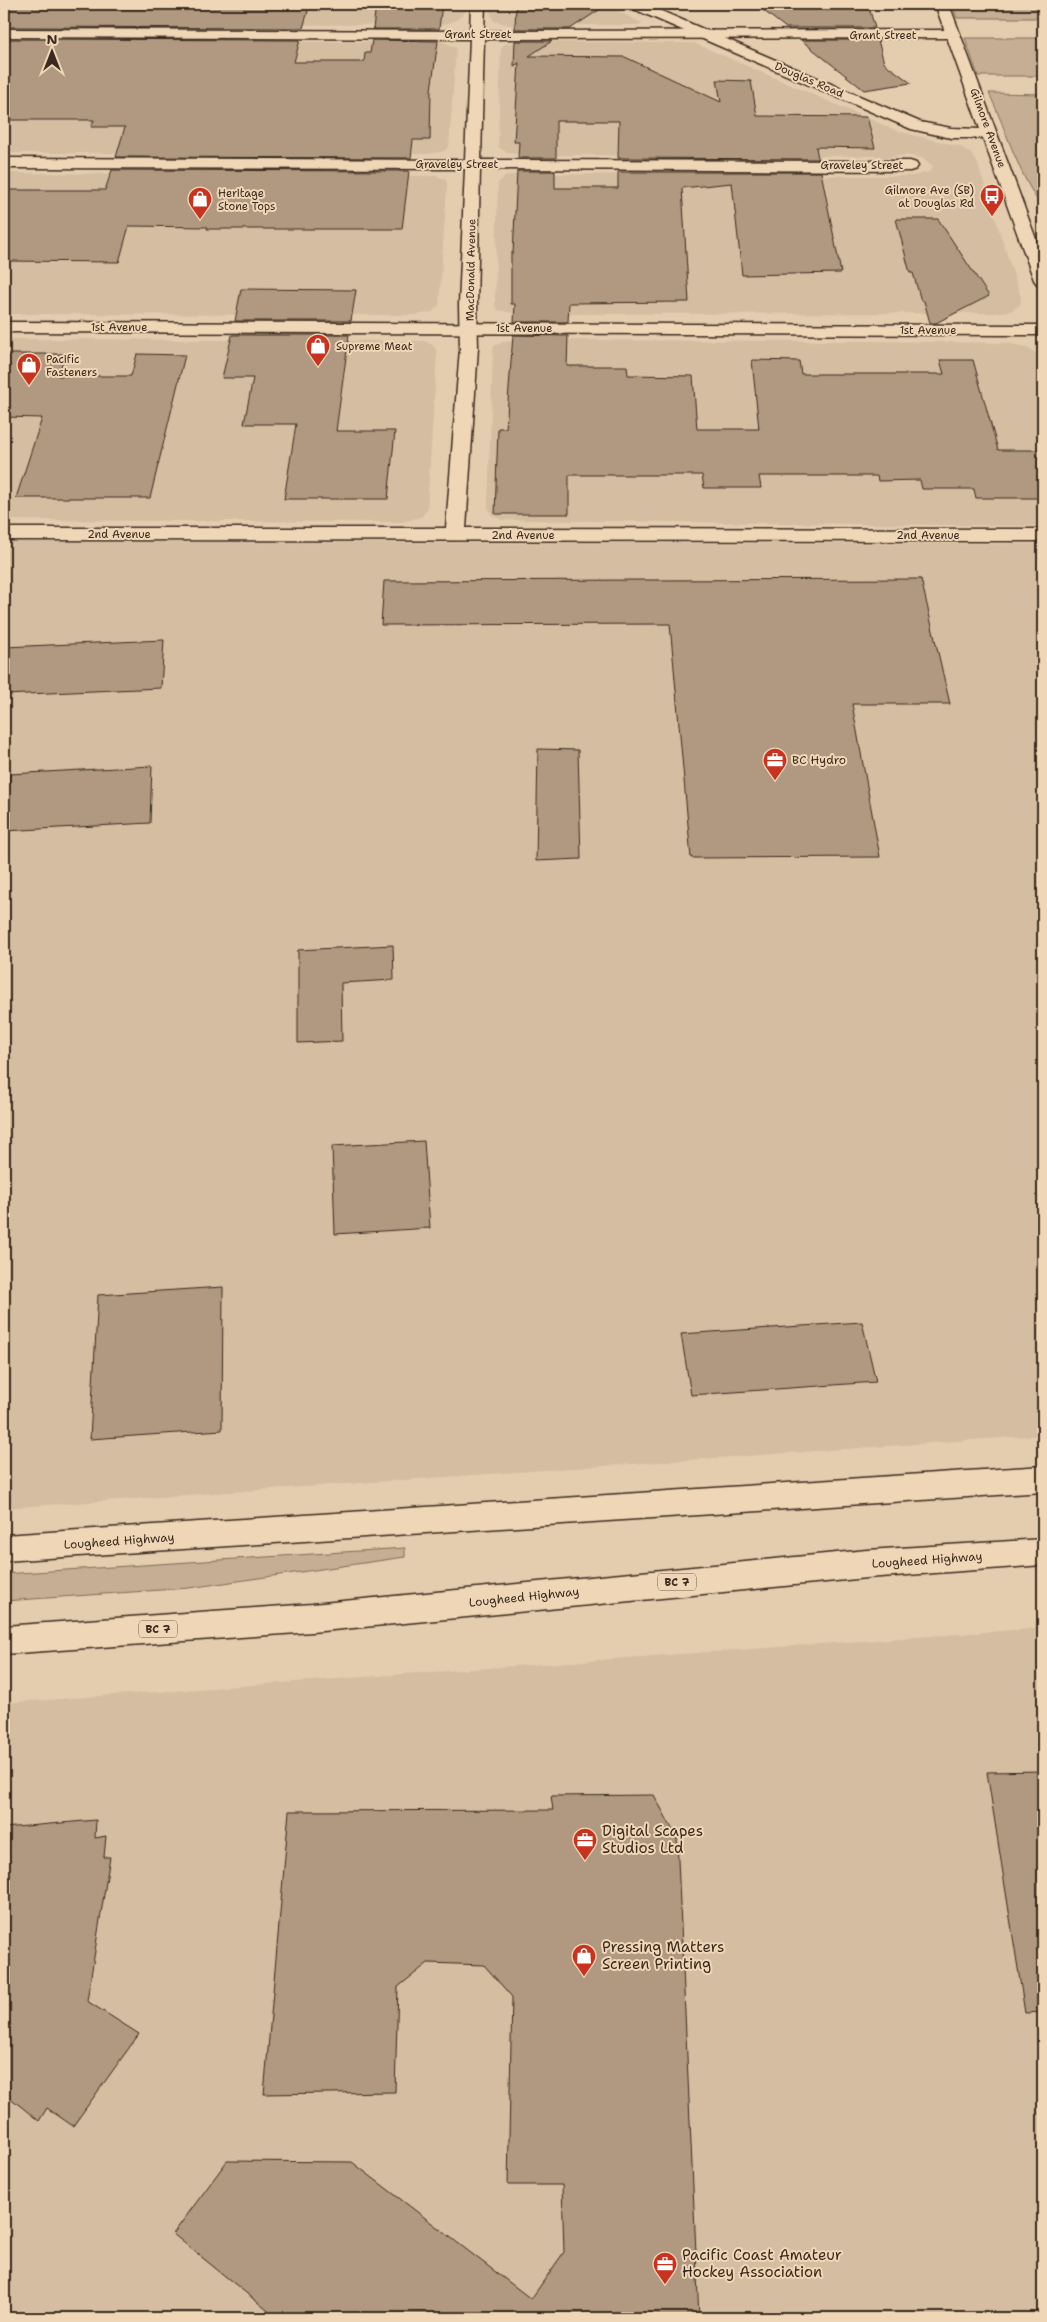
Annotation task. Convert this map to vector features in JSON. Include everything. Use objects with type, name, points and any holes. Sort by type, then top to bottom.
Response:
[{"type":"street","name":"MacDonald Avenue","points":[[456,536],[470,328],[468,305],[478,4]]},
{"type":"street","name":"Douglas Road","points":[[634,4],[916,126],[951,134],[990,134]]},
{"type":"street","name":"Gilmore Avenue","points":[[942,4],[1043,280]]},
{"type":"street","name":"Grant Street","points":[[4,33],[706,36],[953,34]]},
{"type":"street","name":"Graveley Street","points":[[4,163],[910,166]]},
{"type":"street","name":"1st Avenue","points":[[4,327],[1043,330]]},
{"type":"street","name":"2nd Avenue","points":[[4,534],[1043,536]]},
{"type":"street","name":"Lougheed Highway","points":[[4,1548],[1043,1479]]},
{"type":"street","name":"Lougheed Highway","points":[[4,1640],[312,1618],[867,1564],[1043,1552]]},
{"type":"shaded area","points":[[4,4],[468,4],[467,10],[456,20],[442,25],[4,24]]},
{"type":"shaded area","points":[[487,4],[603,4],[642,23],[637,25],[510,25],[494,21]]},
{"type":"shaded area","points":[[952,4],[1043,4],[1043,18],[957,18]]},
{"type":"shaded area","points":[[965,38],[1043,38],[1043,76],[978,76]]},
{"type":"shaded area","points":[[4,41],[444,42],[456,48],[449,146],[444,151],[428,154],[4,153]]},
{"type":"shaded area","points":[[518,42],[694,43],[897,131],[961,147],[971,154],[977,162],[1021,298],[1020,305],[1010,311],[995,313],[517,314],[498,310],[495,305],[498,183],[506,176],[521,174],[912,176],[930,172],[933,166],[923,158],[906,155],[886,158],[874,156],[522,155],[508,153],[498,147],[501,48],[505,44]]},
{"type":"shaded area","points":[[989,93],[1043,94],[1043,208],[1020,167]]},
{"type":"shaded area","points":[[4,173],[437,176],[446,180],[447,185],[439,305],[432,312],[416,315],[4,314]]},
{"type":"shaded area","points":[[4,339],[424,341],[433,345],[437,352],[427,509],[421,517],[401,522],[4,520]]},
{"type":"shaded area","points":[[520,340],[864,341],[1006,343],[1027,347],[1040,356],[1043,362],[1043,526],[502,520],[492,515],[488,507],[493,350],[494,346],[504,342]]},
{"type":"shaded area","points":[[4,542],[1043,544],[1043,1435],[4,1508]]},
{"type":"shaded area","points":[[405,1548],[405,1557],[189,1588],[4,1601],[4,1574]]},
{"type":"shaded area","points":[[1043,1628],[1043,2318],[4,2318],[4,1703]]},
{"type":"building","points":[[4,4],[310,4],[303,28],[4,27]]},
{"type":"building","points":[[376,4],[442,4],[439,29],[373,29]]},
{"type":"building","points":[[516,4],[608,4],[570,29],[515,29]]},
{"type":"building","points":[[755,4],[868,4],[875,28],[786,28]]},
{"type":"building","points":[[4,39],[300,40],[294,62],[364,62],[365,53],[370,53],[372,40],[438,41],[431,90],[430,140],[413,140],[411,158],[116,157],[125,127],[91,127],[94,120],[4,120]]},
{"type":"building","points":[[801,40],[878,40],[884,63],[911,83],[864,90]]},
{"type":"building","points":[[515,41],[552,41],[529,56],[625,57],[721,102],[717,80],[751,81],[757,116],[867,117],[875,148],[816,147],[818,159],[618,158],[619,121],[556,121],[556,158],[518,158],[519,142],[514,142],[519,63],[514,66]]},
{"type":"building","points":[[112,170],[409,171],[402,229],[207,229],[208,227],[129,226],[119,262],[4,261],[4,190],[105,190]]},
{"type":"building","points":[[517,171],[555,171],[555,188],[618,188],[618,172],[821,172],[841,273],[742,275],[732,183],[682,188],[689,302],[569,303],[568,322],[514,322],[515,304],[511,304],[511,253],[513,253]]},
{"type":"building","points":[[896,219],[938,219],[989,296],[936,323],[930,323],[913,273],[910,273]]},
{"type":"building","points":[[241,289],[356,290],[351,321],[235,321]]},
{"type":"building","points":[[232,335],[349,335],[336,431],[395,431],[388,499],[284,499],[296,424],[244,424],[253,378],[222,378]]},
{"type":"building","points":[[513,335],[568,336],[567,366],[627,366],[628,375],[693,376],[697,429],[759,429],[752,360],[799,361],[801,374],[944,374],[940,360],[973,360],[998,450],[1043,450],[1043,498],[976,498],[974,489],[922,489],[920,480],[878,481],[877,476],[759,476],[761,488],[704,488],[702,475],[569,475],[569,514],[495,514],[498,428],[506,428]]},
{"type":"building","points":[[4,354],[65,354],[58,376],[131,376],[137,354],[185,355],[150,498],[16,498],[42,418],[4,417]]},
{"type":"building","name":"BC Hydro","points":[[921,579],[950,704],[852,704],[880,857],[691,858],[670,624],[381,625],[384,581]]},
{"type":"building","points":[[164,640],[161,688],[4,695],[4,647]]},
{"type":"building","points":[[538,749],[578,750],[581,859],[536,861]]},
{"type":"building","points":[[152,766],[150,823],[4,831],[10,774]]},
{"type":"building","points":[[393,945],[394,980],[341,983],[342,1041],[298,1043],[298,950]]},
{"type":"building","points":[[424,1141],[430,1228],[335,1234],[332,1146]]},
{"type":"building","points":[[223,1287],[222,1430],[90,1439],[98,1295]]},
{"type":"building","points":[[862,1322],[876,1382],[691,1395],[681,1334]]},
{"type":"building","points":[[1043,1771],[1043,2012],[1025,2013],[987,1772]]},
{"type":"building","points":[[654,1795],[677,1838],[699,2318],[277,2318],[173,2234],[227,2161],[352,2162],[531,2299],[564,2252],[562,2185],[508,2185],[512,1997],[484,1965],[428,1963],[398,1987],[395,2092],[264,2094],[289,1811],[553,1810],[551,1796]]},
{"type":"building","points":[[96,1820],[95,1838],[106,1836],[104,1857],[110,1857],[87,2001],[139,2034],[73,2126],[47,2108],[39,2121],[4,2093],[4,1828]]},
{"type":"place","name":"Gilmore Ave (SB) at Douglas Rd","points":[[992,217]]},
{"type":"place","name":"Heritage Stone Tops","points":[[200,220]]},
{"type":"place","name":"Supreme Meat","points":[[318,367]]},
{"type":"place","name":"Pacific Fasteners","points":[[29,386]]},
{"type":"place","name":"BC Hydro","points":[[775,781]]},
{"type":"place","name":"Digital Scapes Studios Ltd","points":[[585,1861]]},
{"type":"place","name":"Pressing Matters Screen Printing","points":[[584,1977]]},
{"type":"place","name":"Pacific Coast Amateur Hockey Association","points":[[665,2285]]}]
